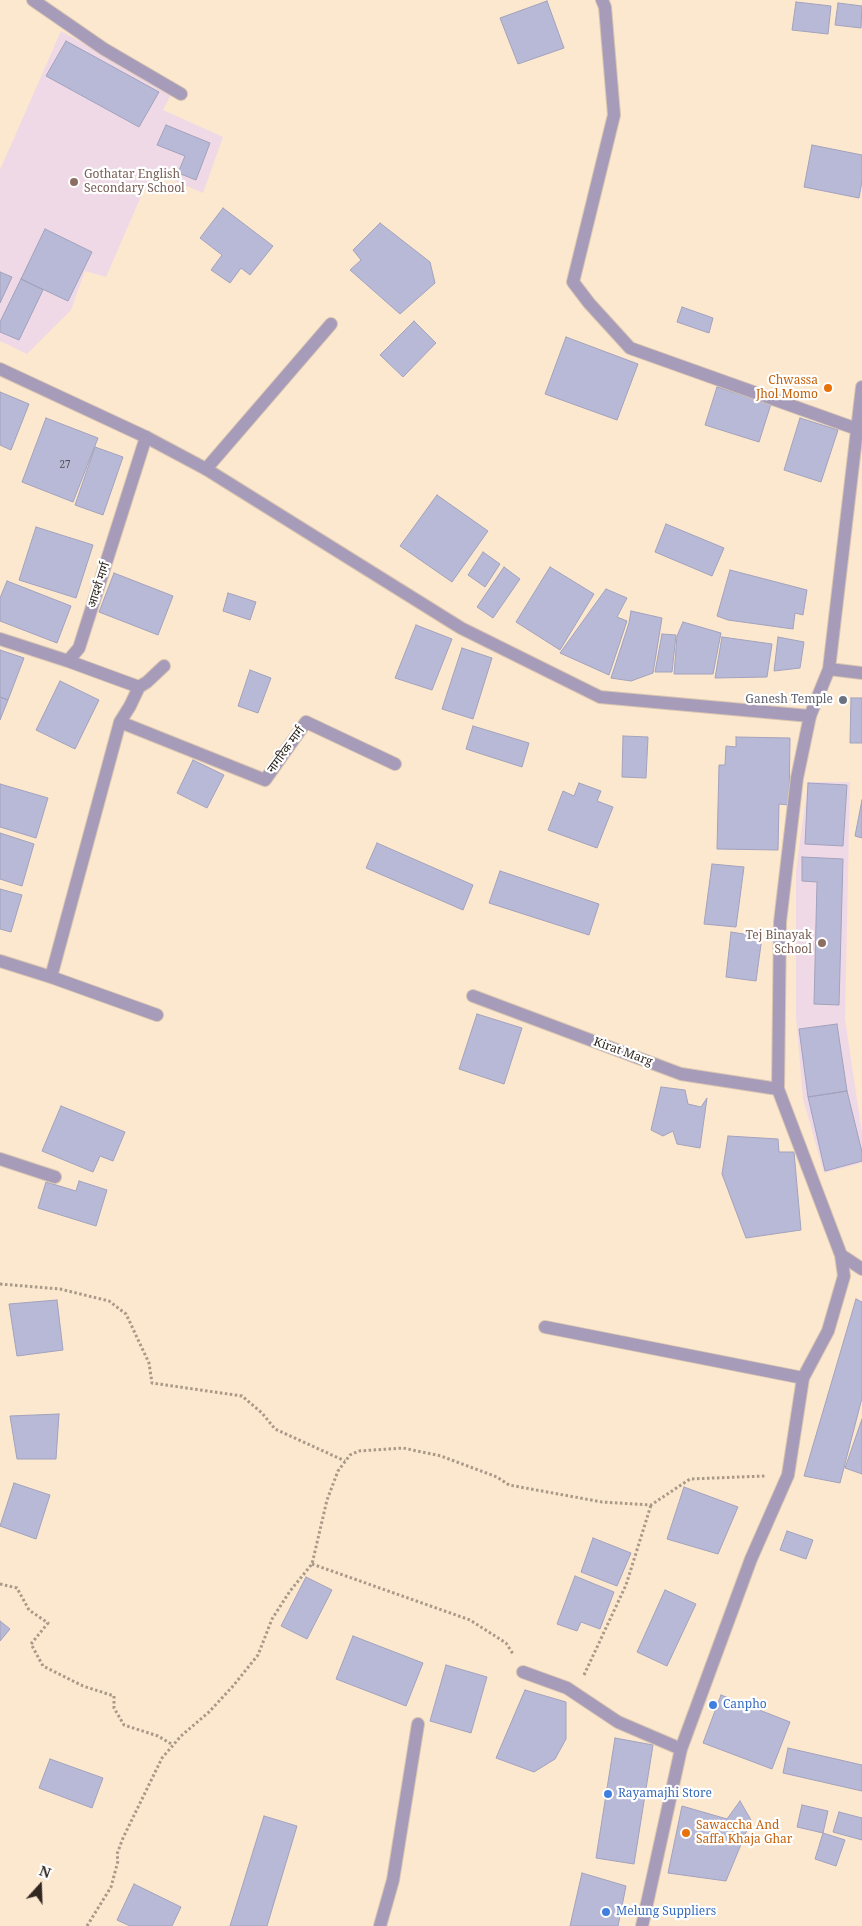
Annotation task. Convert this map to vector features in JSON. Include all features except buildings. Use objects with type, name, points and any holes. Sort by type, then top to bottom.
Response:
[{"type":"street","points":[[33,0],[104,49],[181,94]]},
{"type":"street","points":[[602,0],[614,115],[573,282],[588,303],[630,348],[858,429]]},
{"type":"street","points":[[206,469],[331,324]]},
{"type":"street","points":[[0,369],[146,437],[206,469],[460,628],[600,697],[810,716]]},
{"type":"street","points":[[642,1926],[682,1750],[751,1559],[788,1475],[803,1378],[828,1331],[844,1276],[841,1255],[778,1089],[780,922],[797,778],[810,716],[830,669],[862,387]]},
{"type":"street","name":"आदर्श मार्ग","points":[[68,661],[79,648],[146,437]]},
{"type":"street","points":[[0,639],[139,687]]},
{"type":"street","points":[[51,977],[120,722],[139,687],[164,666]]},
{"type":"street","points":[[830,669],[862,673]]},
{"type":"street","name":"नागरिक मार्ग","points":[[120,722],[265,780],[306,722],[395,764]]},
{"type":"street","points":[[0,961],[157,1015]]},
{"type":"street","name":"Kirat Marg","points":[[473,996],[681,1074],[778,1089]]},
{"type":"street","points":[[0,1159],[55,1177]]},
{"type":"street","points":[[841,1255],[862,1269]]},
{"type":"street","points":[[545,1326],[803,1378]]},
{"type":"street","points":[[523,1672],[567,1688],[618,1722],[682,1750]]},
{"type":"street","points":[[380,1926],[393,1880],[418,1724]]},
{"type":"path","points":[[0,1284],[60,1289],[109,1301],[126,1314],[149,1363],[152,1383],[242,1396],[262,1413],[274,1428],[345,1461]]},
{"type":"path","points":[[87,1926],[111,1887],[122,1838],[162,1758],[173,1745],[209,1712],[258,1655],[272,1619],[290,1591],[312,1564],[327,1500],[338,1471],[350,1455],[359,1451],[403,1448],[441,1456],[497,1478],[509,1485],[602,1502],[651,1505],[690,1479],[788,1475]]},
{"type":"path","points":[[574,1693],[597,1650],[626,1585],[651,1505]]},
{"type":"path","points":[[312,1564],[470,1620],[506,1643],[523,1672]]},
{"type":"path","points":[[0,1584],[17,1588],[29,1610],[48,1623],[31,1644],[43,1666],[83,1686],[114,1696],[114,1708],[124,1725],[158,1736],[173,1745]]},
{"type":"shaded area","name":"Gothatar English Secondary School","points":[[61,31],[172,93],[163,110],[223,137],[203,193],[152,171],[106,277],[85,271],[71,310],[27,354],[0,341],[0,170]]},
{"type":"shaded area","name":"Tej Binayak School","points":[[808,782],[850,782],[845,1019],[862,1133],[862,1163],[824,1173],[803,1099],[796,1016],[796,871]]},
{"type":"place","name":"Gothatar English Secondary School","points":[[74,182]]},
{"type":"place","name":"Chwassa Jhol Momo","points":[[828,388]]},
{"type":"place","name":"Ganesh Temple","points":[[843,700]]},
{"type":"place","name":"Tej Binayak School","points":[[822,943]]},
{"type":"place","name":"Canpho","points":[[713,1705]]},
{"type":"place","name":"Rayamajhi Store","points":[[608,1794]]},
{"type":"place","name":"Sawaccha And Saffa Khaja Ghar","points":[[686,1833]]},
{"type":"place","name":"Melung Suppliers","points":[[606,1912]]}]
